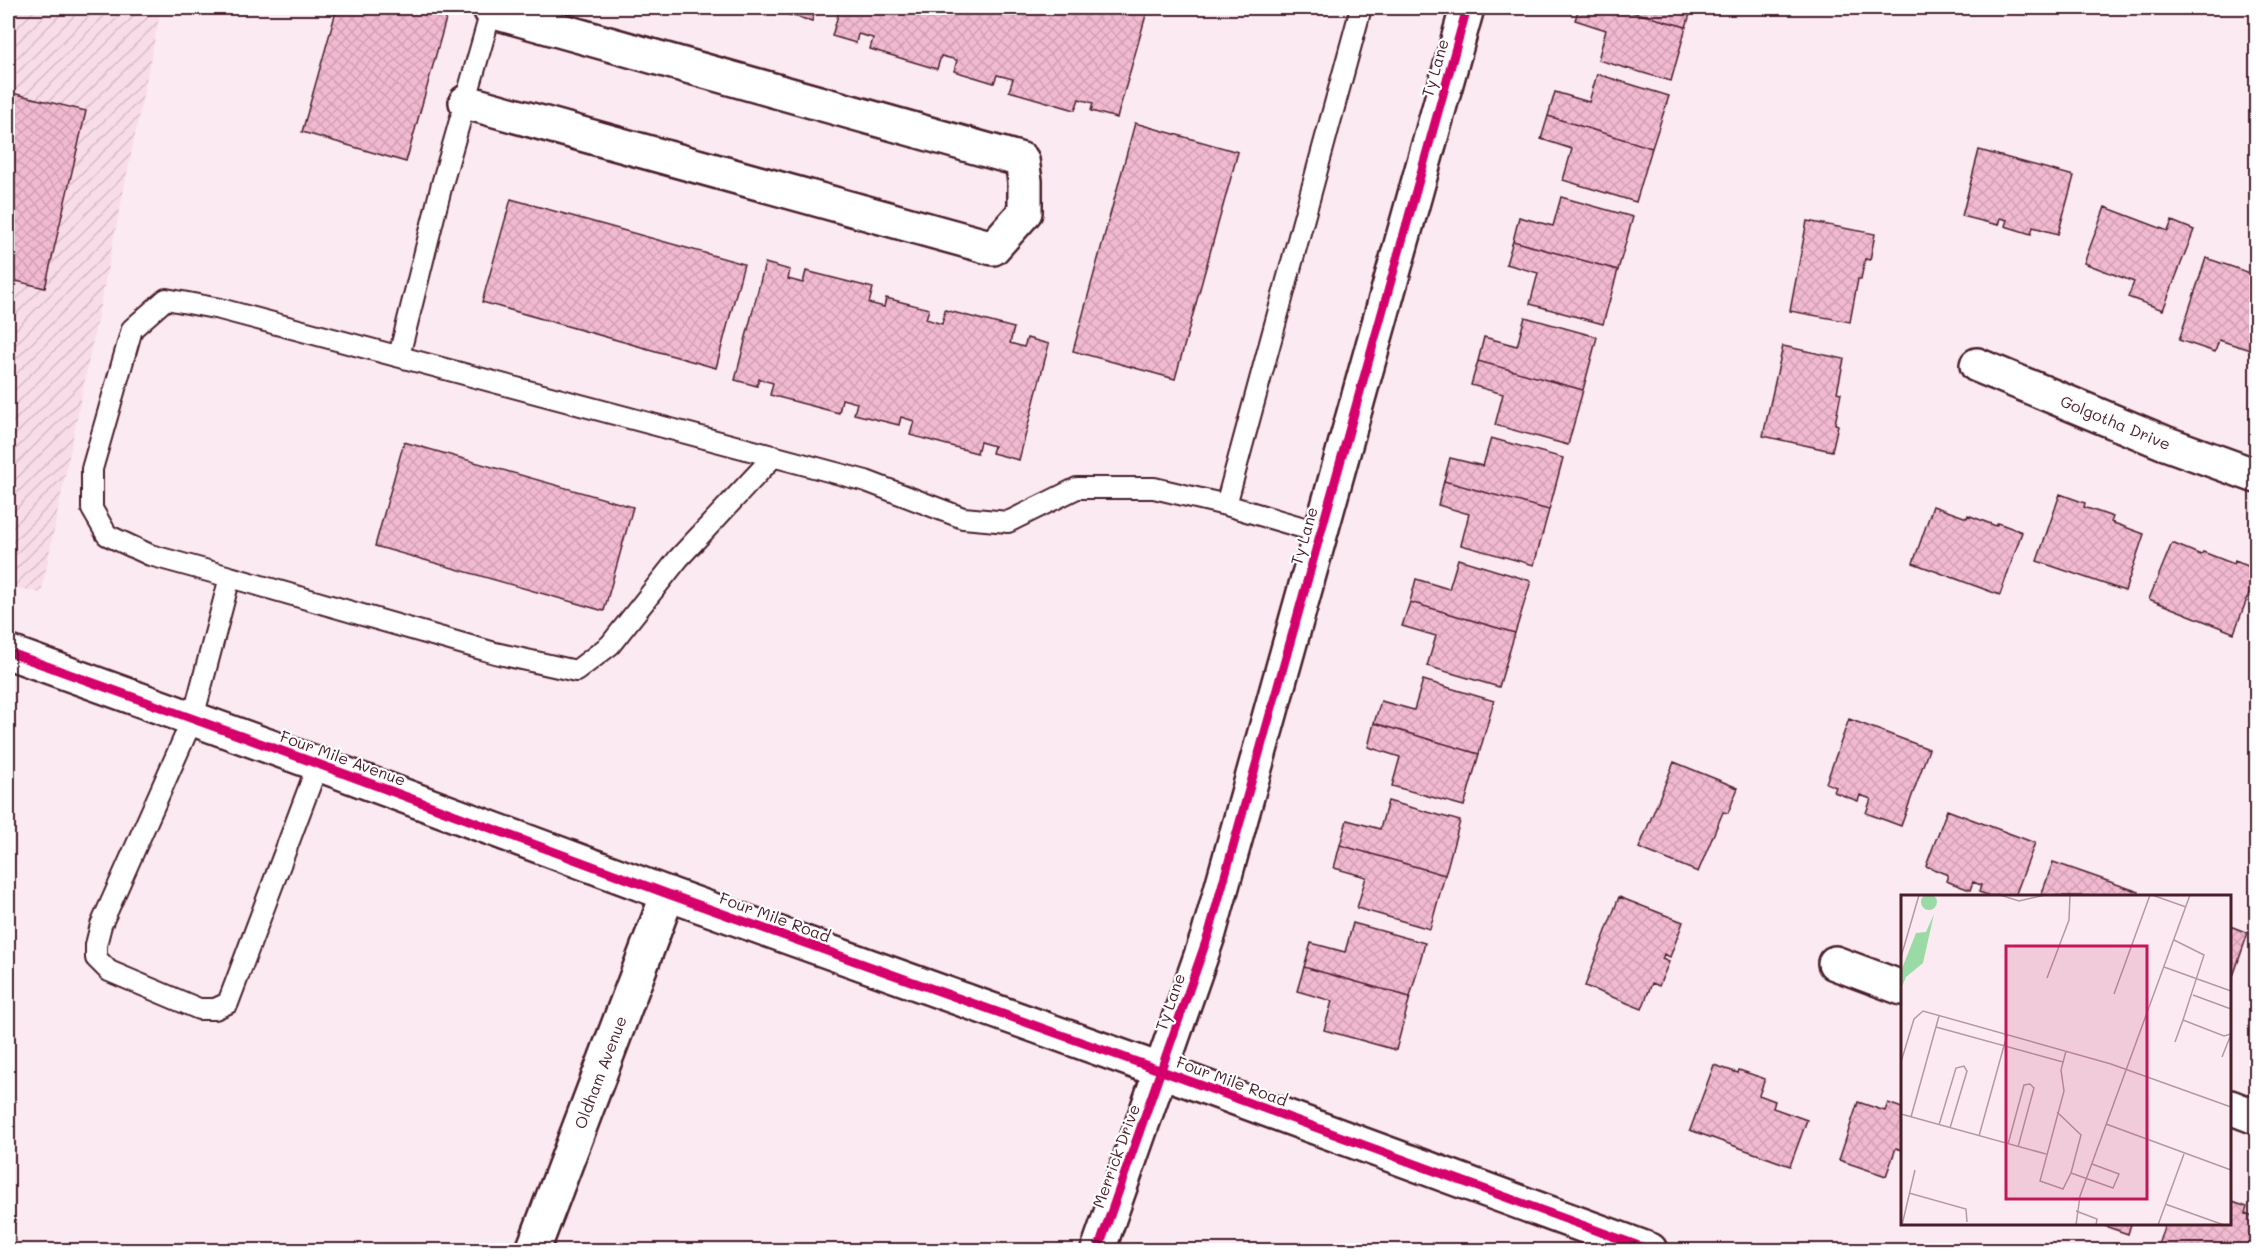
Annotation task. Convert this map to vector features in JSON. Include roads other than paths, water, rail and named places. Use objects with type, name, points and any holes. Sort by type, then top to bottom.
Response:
[{"type":"street","name":"Ty Lane","points":[[1162,1071],[1209,933],[1467,8]]},
{"type":"street","points":[[466,102],[993,248],[1025,212],[1022,160],[492,9]]},
{"type":"street","name":"Golgotha Drive","points":[[1977,365],[2165,443],[2256,477]]},
{"type":"street","name":"Four Mile Avenue","points":[[8,652],[668,894]]},
{"type":"street","name":"Four Mile Road","points":[[668,894],[1162,1071],[1650,1251]]},
{"type":"street","name":"Oldham Avenue","points":[[533,1251],[668,894]]},
{"type":"street","points":[[1835,963],[1901,988]]},
{"type":"street","name":"Merrick Drive","points":[[1098,1251],[1162,1071]]},
{"type":"street","points":[[2231,1108],[2256,1117]]},
{"type":"lane","points":[[1226,505],[1361,8]]},
{"type":"lane","points":[[399,356],[442,184],[492,9]]},
{"type":"lane","points":[[774,456],[678,559],[610,645],[576,671],[495,653],[150,555],[107,535],[92,509],[92,470],[132,329],[165,299],[220,309],[399,356],[774,456],[866,481],[963,518],[1008,522],[1077,488],[1154,488],[1226,505],[1321,533]]},
{"type":"lane","points":[[230,578],[193,718],[101,925],[96,945],[96,958],[109,971],[199,1008],[215,1009],[228,1003],[318,764]]}]
